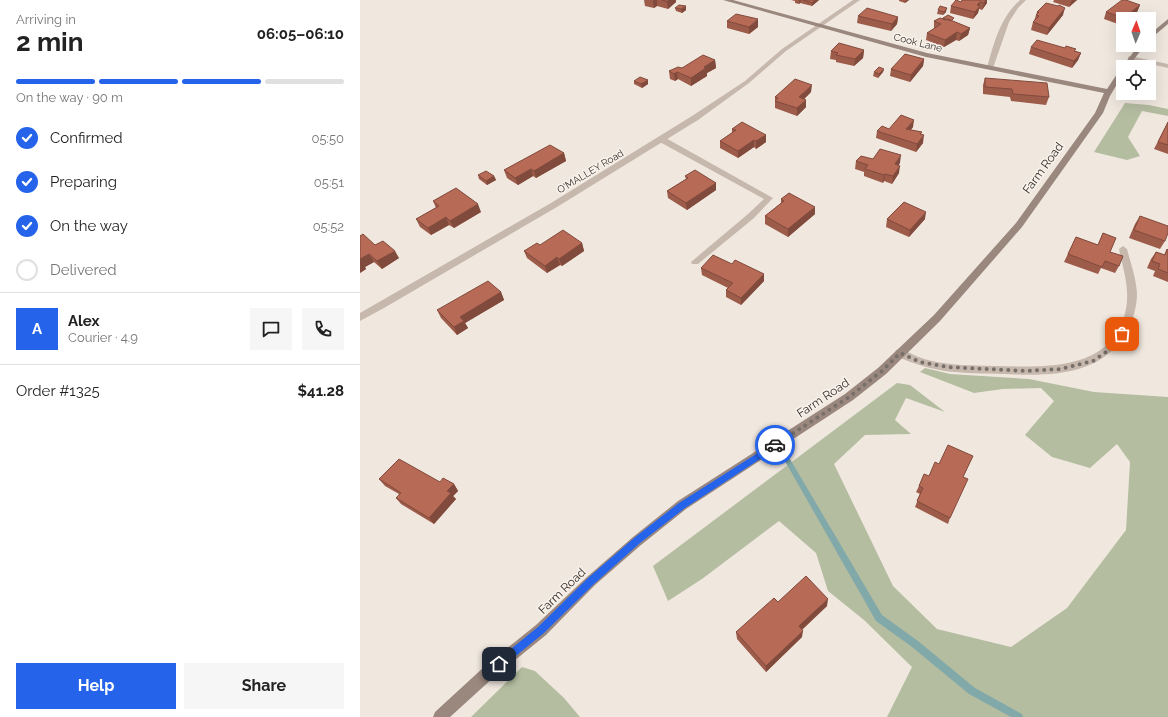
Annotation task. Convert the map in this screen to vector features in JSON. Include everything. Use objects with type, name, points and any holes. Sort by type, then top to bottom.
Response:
[{"type":"street","name":"Cook Lane","points":[[726,0],[896,47],[1109,92]]},
{"type":"street","name":"O'MALLEY Road","points":[[360,317],[382,306],[547,209],[695,118],[747,82],[784,50],[857,0]]},
{"type":"street","points":[[990,68],[1005,21],[1012,10],[1023,0]]},
{"type":"street","points":[[1156,32],[1168,21]]},
{"type":"street","name":"Farm Road","points":[[1130,58],[1136,52]]},
{"type":"street","points":[[1130,58],[1168,66]]},
{"type":"street","name":"Farm Road","points":[[440,717],[489,672],[541,630],[591,581],[637,541],[682,506],[849,397],[882,371],[960,293],[1019,225],[1099,113],[1116,81]]},
{"type":"street","points":[[661,139],[769,198],[751,216],[695,262]]},
{"type":"street","points":[[900,353],[920,362],[947,367],[1019,371],[1061,369],[1093,361],[1109,350],[1122,334],[1128,320],[1132,293],[1123,249]]},
{"type":"green space","points":[[1125,103],[1149,105],[1168,109],[1168,116],[1142,111],[1128,137],[1140,156],[1127,160],[1094,152]]},
{"type":"green space","points":[[925,368],[950,374],[1029,379],[1094,392],[1168,397],[1168,717],[887,717],[912,667],[864,620],[828,591],[816,553],[779,521],[702,579],[668,601],[653,566],[897,383],[910,385],[945,412],[906,398],[895,420],[911,434],[865,435],[834,464],[893,586],[937,629],[1011,647],[1067,608],[1126,530],[1130,462],[1117,444],[1090,468],[1052,457],[1025,435],[1054,401],[1041,388],[1003,389],[974,393],[920,372]]},
{"type":"green space","points":[[522,667],[535,671],[564,698],[580,717],[471,717]]},
{"type":"building","points":[[803,0],[815,0],[812,3]]},
{"type":"building","points":[[956,0],[961,2],[962,0],[986,0],[984,3],[980,2],[977,5],[980,6],[975,12],[951,6]]},
{"type":"building","points":[[1122,0],[1140,5],[1131,12],[1116,12],[1116,15],[1106,12]]},
{"type":"building","points":[[1046,3],[1059,5],[1065,8],[1049,28],[1033,22],[1039,16],[1036,15],[1039,12],[1037,12]]},
{"type":"building","points":[[679,5],[686,6],[681,9],[675,8]]},
{"type":"building","points":[[940,6],[947,8],[944,12],[938,10]]},
{"type":"building","points":[[867,8],[898,17],[892,24],[858,16]]},
{"type":"building","points":[[736,14],[758,19],[749,27],[727,21]]},
{"type":"building","points":[[948,15],[954,18],[951,21],[943,18]]},
{"type":"building","points":[[940,18],[946,20],[948,19],[970,28],[961,34],[957,32],[945,40],[927,33],[941,24],[934,21]]},
{"type":"building","points":[[1037,40],[1065,48],[1066,46],[1076,49],[1074,51],[1081,53],[1074,61],[1031,47]]},
{"type":"building","points":[[839,43],[864,50],[855,59],[836,55],[838,53],[831,51]]},
{"type":"building","points":[[905,54],[924,59],[911,75],[891,69]]},
{"type":"building","points":[[703,55],[715,60],[691,78],[677,72],[674,74],[669,71],[678,67],[682,68]]},
{"type":"building","points":[[879,67],[884,69],[879,74],[874,72]]},
{"type":"building","points":[[640,77],[648,80],[641,84],[634,81]]},
{"type":"building","points":[[985,78],[1047,83],[1049,97],[1013,94],[1012,89],[985,87]]},
{"type":"building","points":[[795,79],[812,85],[799,97],[806,100],[797,108],[775,101],[778,98],[775,97]]},
{"type":"building","points":[[901,115],[914,120],[906,129],[922,132],[920,134],[924,135],[917,144],[877,131],[882,126],[889,129]]},
{"type":"building","points":[[742,122],[766,135],[756,141],[754,140],[738,151],[720,141],[736,130],[732,129]]},
{"type":"building","points":[[1168,122],[1168,145],[1158,142]]},
{"type":"building","points":[[550,145],[564,153],[534,171],[531,169],[515,178],[504,170]]},
{"type":"building","points":[[880,149],[901,155],[895,164],[900,166],[893,176],[884,175],[865,169],[868,165],[856,161],[861,156],[873,159]]},
{"type":"building","points":[[695,170],[716,183],[686,203],[667,191],[688,178],[685,176]]},
{"type":"building","points":[[486,171],[494,176],[486,181],[478,175]]},
{"type":"building","points":[[456,188],[478,204],[450,221],[446,217],[428,228],[416,219],[439,206],[433,201]]},
{"type":"building","points":[[789,193],[815,207],[788,229],[765,216],[784,201],[781,199]]},
{"type":"building","points":[[904,202],[926,212],[910,230],[887,219]]},
{"type":"building","points":[[1140,216],[1168,226],[1168,233],[1165,241],[1134,230]]},
{"type":"building","points":[[563,230],[582,243],[559,259],[557,257],[545,266],[524,251],[537,243],[540,245]]},
{"type":"building","points":[[1103,233],[1116,238],[1110,252],[1123,256],[1119,266],[1105,261],[1102,267],[1068,254],[1076,237],[1098,245]]},
{"type":"building","points":[[363,234],[375,245],[383,241],[395,251],[377,261],[369,254],[360,259],[360,236]]},
{"type":"building","points":[[1167,249],[1168,273],[1158,269],[1160,264],[1152,261],[1156,252],[1165,255]]},
{"type":"building","points":[[713,255],[732,264],[735,260],[764,274],[741,298],[726,290],[733,283],[701,268]]},
{"type":"building","points":[[488,281],[501,292],[460,317],[464,321],[454,327],[437,310]]},
{"type":"building","points":[[948,445],[973,456],[963,477],[968,479],[950,518],[917,501],[923,488],[919,486],[924,474],[929,476],[935,462],[939,464]]},
{"type":"building","points":[[399,459],[440,482],[443,478],[454,484],[447,491],[451,493],[429,518],[396,498],[401,493],[379,479]]},
{"type":"building","points":[[806,576],[828,599],[799,626],[803,631],[766,666],[736,632],[774,598],[778,602]]},
{"type":"waterway","points":[[788,461],[879,618],[915,644],[972,691],[1019,717]]},
{"type":"way so far","points":[[775,445],[849,397],[882,371],[900,353],[920,362],[947,367],[1026,371],[1061,369],[1093,361],[1109,350],[1122,334]]},
{"type":"route","points":[[499,664],[541,630],[591,581],[637,541],[682,506],[775,445]]}]
